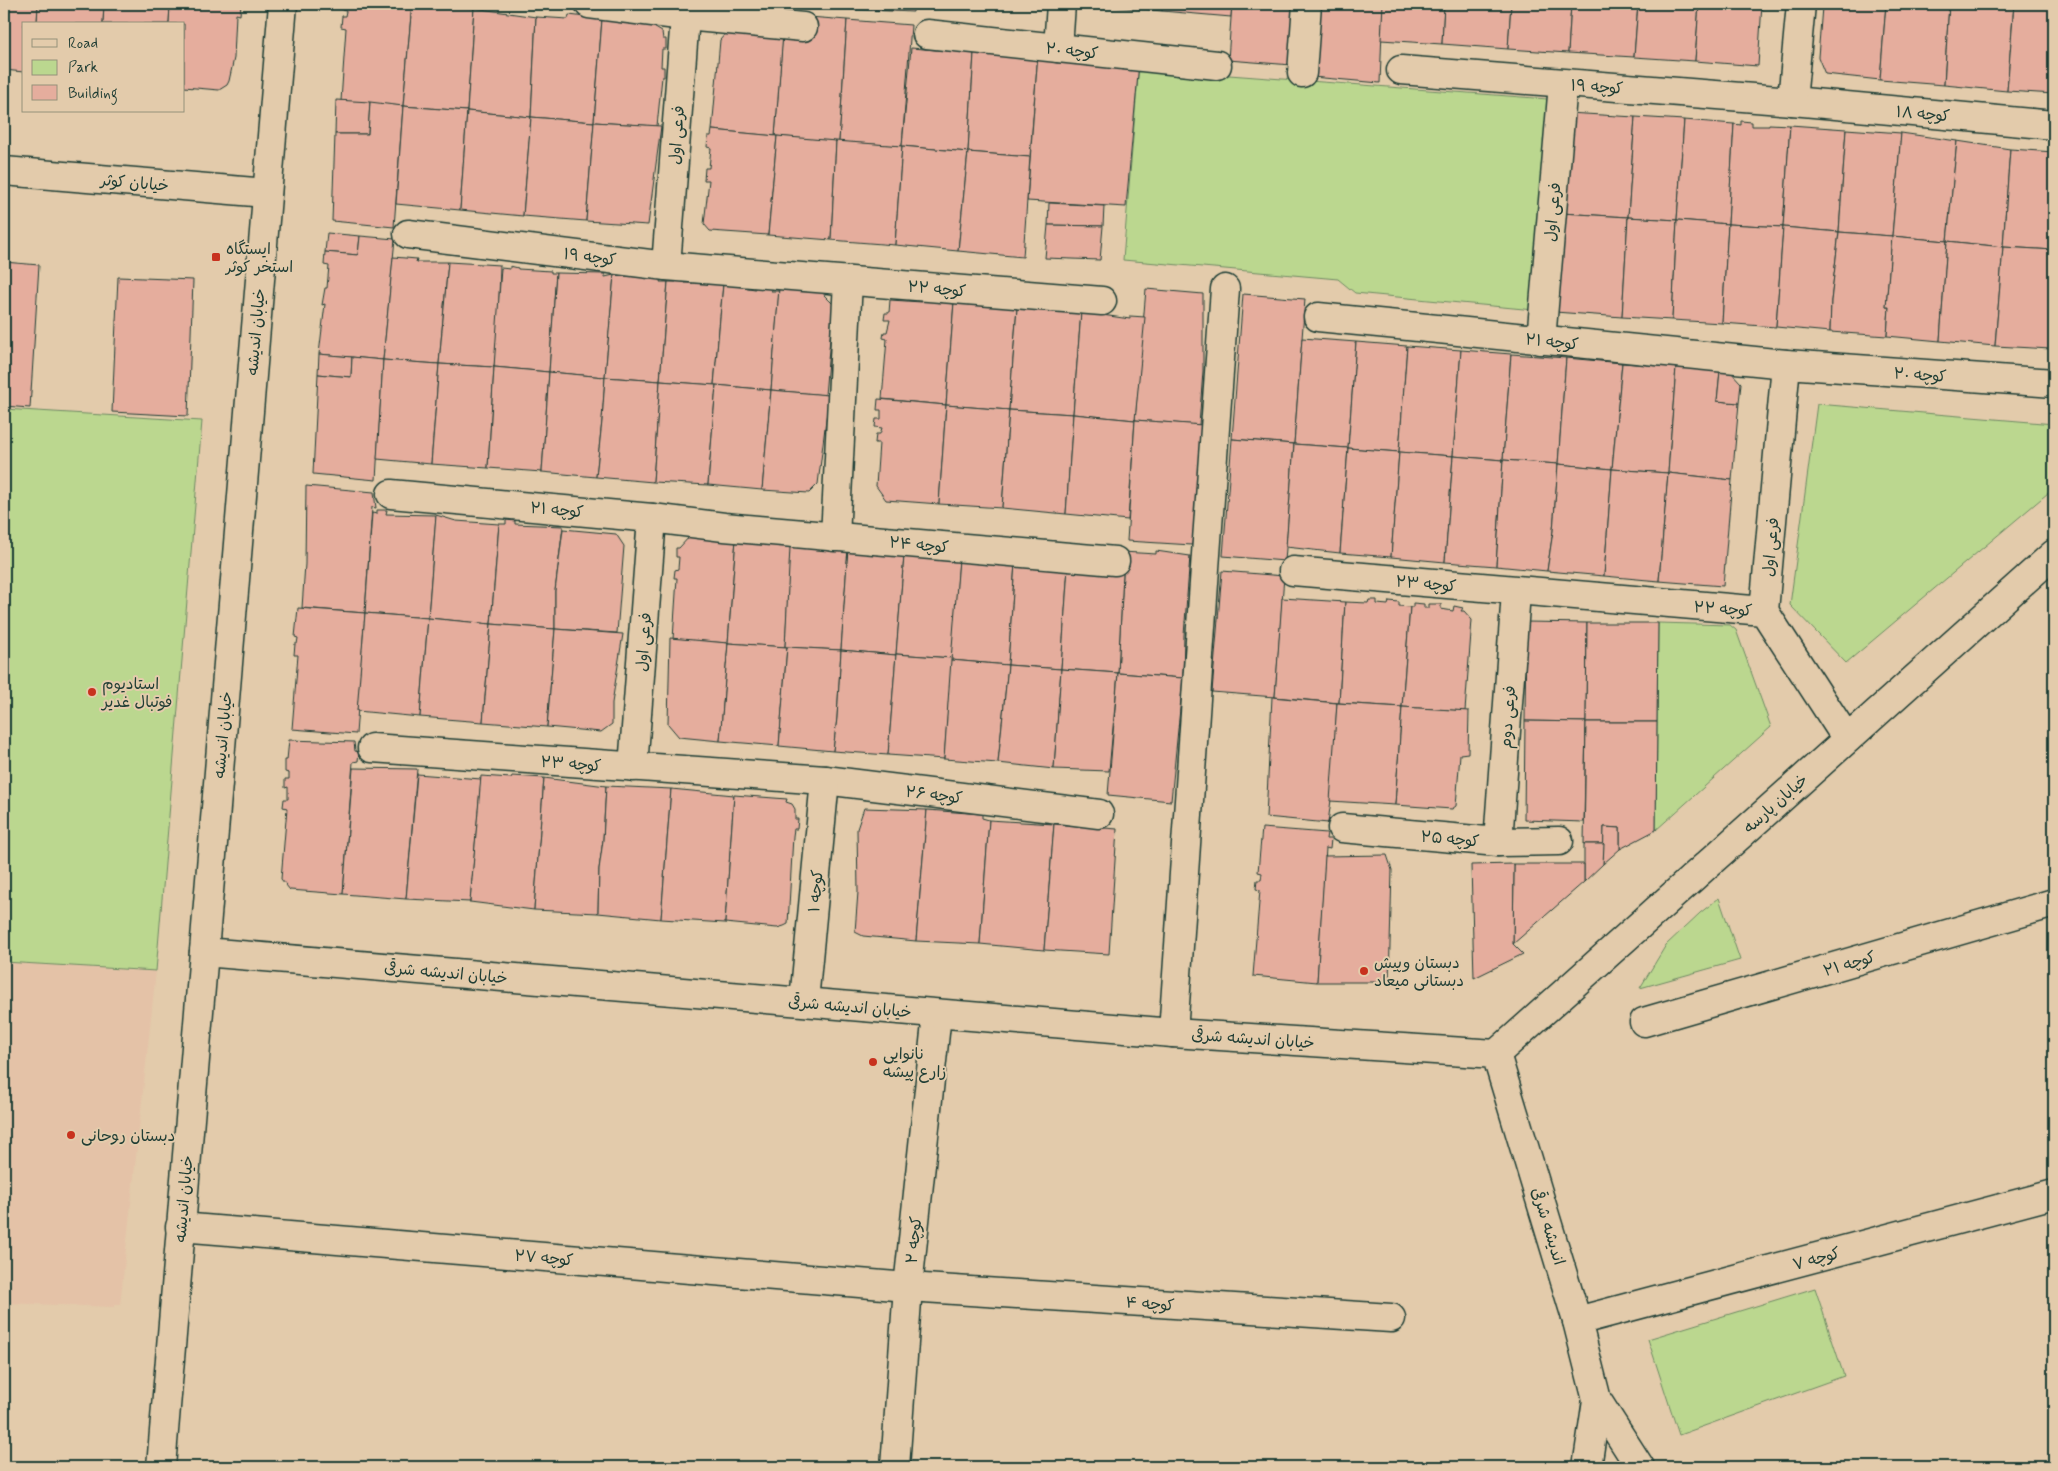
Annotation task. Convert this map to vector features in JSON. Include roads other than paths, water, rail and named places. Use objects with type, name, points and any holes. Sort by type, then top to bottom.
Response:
[{"type":"street","name":"خیابان اندیشه","points":[[161,1467],[283,4]]},
{"type":"street","points":[[589,4],[686,10],[803,27]]},
{"type":"street","points":[[1058,48],[1061,4]]},
{"type":"street","points":[[1302,73],[1307,4]]},
{"type":"street","points":[[1792,101],[1802,4]]},
{"type":"street","name":"فرعی اول","points":[[666,266],[686,10]]},
{"type":"street","name":"کوچه ۲۰","points":[[927,34],[1217,65]]},
{"type":"street","name":"کوچه ۱۹","points":[[1401,70],[1792,101]]},
{"type":"street","name":"فرعی اول","points":[[1541,340],[1563,84]]},
{"type":"street","name":"کوچه ۱۸","points":[[1792,101],[2054,125]]},
{"type":"street","name":"خیابان کوثر","points":[[4,171],[267,193]]},
{"type":"street","name":"کوچه ۱۹","points":[[408,234],[666,266],[772,275]]},
{"type":"street","name":"کوچه ۲۲","points":[[772,275],[1102,301]]},
{"type":"street","points":[[835,537],[848,281]]},
{"type":"street","points":[[1173,1033],[1186,819],[1207,555],[1225,289]]},
{"type":"street","name":"کوچه ۲۱","points":[[1318,317],[1786,364]]},
{"type":"street","name":"فرعی اول","points":[[1764,611],[1786,364]]},
{"type":"street","name":"کوچه ۲۰","points":[[1786,364],[2054,383]]},
{"type":"street","name":"کوچه ۲۱","points":[[391,494],[652,518],[724,527]]},
{"type":"street","name":"فرعی اول","points":[[633,767],[652,518]]},
{"type":"street","name":"کوچه ۲۴","points":[[724,527],[1115,561]]},
{"type":"street","name":"خیابان پارسه","points":[[1496,1054],[2054,554]]},
{"type":"street","name":"کوچه ۲۳","points":[[1292,571],[1560,595]]},
{"type":"street","name":"فرعی دوم","points":[[1498,842],[1516,592]]},
{"type":"street","name":"کوچه ۲۲","points":[[1560,595],[1764,611],[1847,739]]},
{"type":"street","name":"کوچه ۲۳","points":[[372,748],[770,778]]},
{"type":"street","name":"کوچه ۲۶","points":[[770,778],[825,780],[1099,814]]},
{"type":"street","name":"کوچه ۱","points":[[804,1001],[825,780]]},
{"type":"street","name":"کوچه ۲۵","points":[[1342,828],[1498,842],[1559,841]]},
{"type":"street","name":"کوچه ۲۱","points":[[1644,1022],[2054,903]]},
{"type":"street","name":"خیابان اندیشه شرقی","points":[[204,952],[1173,1033],[1496,1054]]},
{"type":"street","name":"کوچه ۲","points":[[895,1467],[908,1287],[937,1014]]},
{"type":"street","name":"اندیشه شرقی","points":[[1496,1054],[1578,1321],[1596,1400],[1640,1467]]},
{"type":"street","name":"کوچه ۷","points":[[1578,1321],[2054,1194]]},
{"type":"street","name":"کوچه ۲۷","points":[[180,1227],[908,1287]]},
{"type":"street","name":"کوچه ۴","points":[[908,1287],[1391,1318]]},
{"type":"street","name":"اندیشه شرقی","points":[[1587,1467],[1596,1400]]},
{"type":"place","name":"ایستگاه استخر کوثر","points":[[216,257]]},
{"type":"place","name":"استادیوم فوتبال غدیر","points":[[92,692]]},
{"type":"place","name":"دبستان وپیش دبستانی میعاد","points":[[1364,971]]},
{"type":"place","name":"نانوایی زارع پیشه","points":[[873,1062]]},
{"type":"place","name":"دبستان روحانی","points":[[71,1135]]}]
